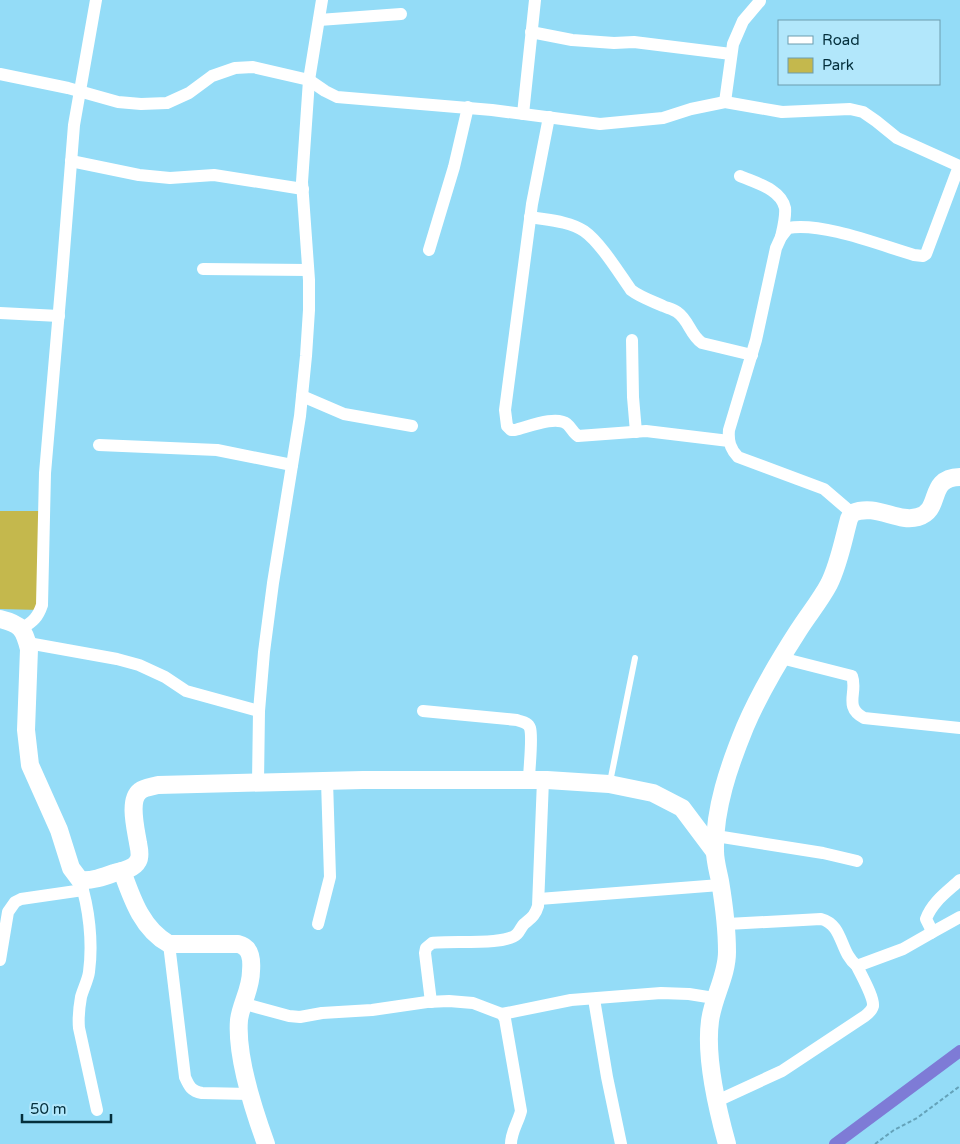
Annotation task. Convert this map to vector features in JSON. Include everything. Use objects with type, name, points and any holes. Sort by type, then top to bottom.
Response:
[{"type":"street","points":[[25,636],[38,616],[42,605],[45,473],[74,125],[96,0]]},
{"type":"street","points":[[258,782],[264,652],[302,396],[309,310],[303,189],[309,80],[322,0]]},
{"type":"street","points":[[522,114],[535,0]]},
{"type":"street","points":[[724,102],[736,34],[760,1]]},
{"type":"street","points":[[319,20],[401,14]]},
{"type":"street","points":[[530,32],[572,40],[634,42],[731,54]]},
{"type":"street","points":[[0,74],[79,91],[118,102],[141,104],[168,103],[189,93],[212,76],[235,68],[253,67],[309,80],[325,92],[338,97],[468,107],[600,124],[663,118],[691,109],[724,102],[782,112],[850,110],[862,112],[897,138],[960,165],[926,254],[914,256],[842,234],[801,226],[788,228],[776,248],[752,355],[729,430],[728,441],[733,452],[738,457],[824,489],[852,513]]},
{"type":"street","points":[[429,250],[454,167],[468,107]]},
{"type":"street","points":[[549,117],[530,217],[505,410],[507,426],[511,430],[515,430],[548,420],[566,423],[578,436],[636,432],[666,433],[728,441]]},
{"type":"street","points":[[71,161],[170,178],[214,175],[303,189]]},
{"type":"street","points":[[740,176],[778,195],[782,201],[785,215],[781,237]]},
{"type":"street","points":[[530,217],[584,231],[597,244],[631,290],[637,295],[677,312],[684,318],[692,335],[702,343],[752,355]]},
{"type":"street","points":[[204,269],[308,270]]},
{"type":"street","points":[[0,313],[59,316]]},
{"type":"street","points":[[632,340],[636,432]]},
{"type":"street","points":[[302,396],[344,414],[412,426]]},
{"type":"street","points":[[99,445],[224,450],[292,465]]},
{"type":"street","points":[[727,1144],[712,1077],[710,1040],[710,1022],[714,998],[724,972],[727,955],[727,924],[715,844],[716,822],[723,788],[745,727],[781,658],[830,583],[852,513],[867,509],[916,518],[930,509],[940,484],[946,479],[960,477]]},
{"type":"street","points":[[0,620],[17,624],[25,636],[29,649],[26,730],[30,765],[59,830],[71,868],[82,885],[88,913],[89,974],[78,1016],[97,1110]]},
{"type":"street","points":[[25,636],[139,664],[186,691],[260,711]]},
{"type":"street","points":[[781,658],[852,676],[855,682],[853,708],[857,714],[864,718],[960,728]]},
{"type":"street","points":[[423,711],[518,720],[527,723],[530,728],[536,780],[539,899],[536,915],[512,937],[472,942],[432,943],[426,948],[425,963],[431,1002]]},
{"type":"street","points":[[0,960],[8,912],[14,902],[82,885],[133,867],[138,861],[140,852],[133,810],[134,801],[138,792],[144,788],[158,785],[327,781],[536,780],[609,784],[653,793],[682,808],[715,844],[823,853],[856,861]]},
{"type":"street","points":[[318,924],[330,877],[327,781]]},
{"type":"street","points":[[122,871],[138,911],[151,931],[160,939],[169,944],[238,944],[245,946],[249,950],[252,971],[245,1004],[239,1019],[240,1042],[250,1094],[266,1144]]},
{"type":"street","points":[[931,933],[926,919],[928,912],[933,904],[960,880]]},
{"type":"street","points":[[539,899],[720,885]]},
{"type":"street","points":[[857,966],[902,948],[960,917]]},
{"type":"street","points":[[717,1102],[782,1071],[866,1016],[873,1004],[857,966],[850,960],[831,921],[821,919],[727,924]]},
{"type":"street","points":[[169,944],[185,1076],[189,1087],[194,1091],[202,1092],[250,1094]]},
{"type":"street","points":[[245,1004],[289,1016],[300,1017],[431,1002],[473,1003],[502,1014],[545,1005],[660,993],[689,994],[714,998]]},
{"type":"street","points":[[594,999],[621,1144]]},
{"type":"street","points":[[502,1014],[505,1019],[521,1111],[519,1120],[511,1135],[511,1144]]},
{"type":"lane","points":[[609,784],[636,658]]},
{"type":"path","points":[[876,1144],[894,1130],[917,1118],[960,1086]]},
{"type":"green space","points":[[0,511],[44,511],[40,610],[0,609]]},
{"type":"waterway","points":[[835,1144],[960,1051]]}]
